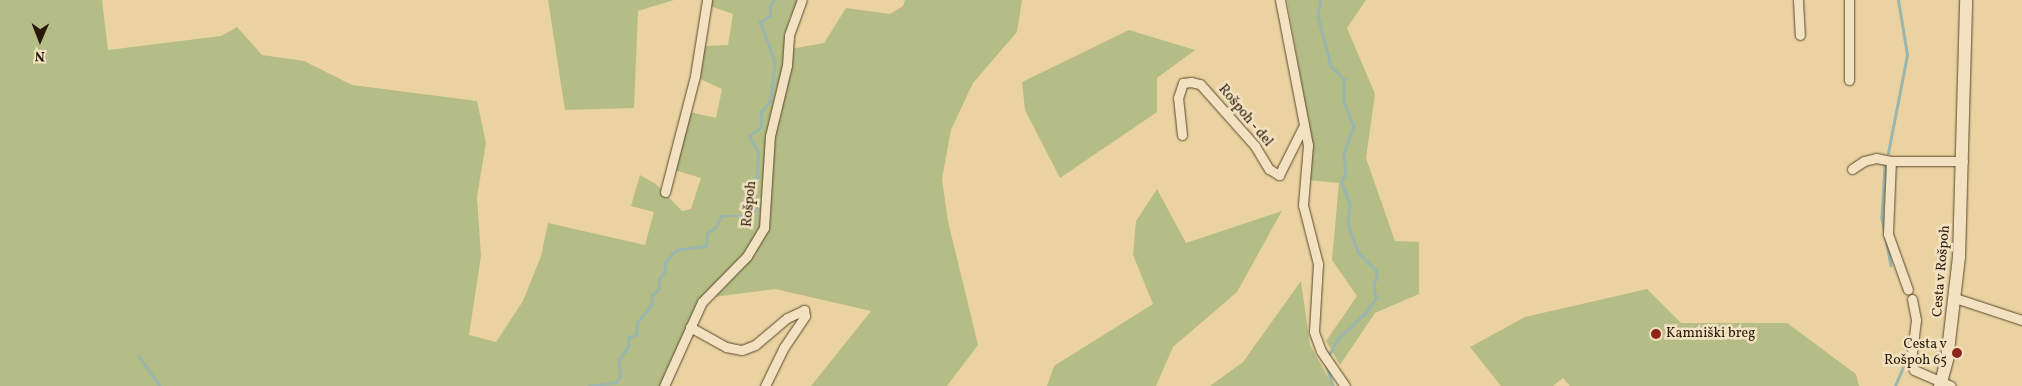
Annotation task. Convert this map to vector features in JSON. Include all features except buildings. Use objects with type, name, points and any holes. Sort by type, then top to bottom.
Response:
[{"type":"street","points":[[664,192],[696,76],[707,0]]},
{"type":"street","name":"Rošpoh","points":[[664,386],[702,302],[747,256],[764,228],[770,136],[787,65],[789,35],[802,0]]},
{"type":"street","points":[[1280,0],[1308,144],[1303,204],[1318,264],[1313,316],[1314,332],[1321,351],[1332,364],[1345,386]]},
{"type":"street","points":[[1798,0],[1800,35]]},
{"type":"street","points":[[1849,0],[1849,80]]},
{"type":"street","name":"Cesta v Rošpoh","points":[[1944,385],[1955,298],[1963,161],[1966,0]]},
{"type":"street","name":"Rošpoh - del","points":[[1182,135],[1178,98],[1183,83],[1191,82],[1200,84],[1251,141],[1269,169],[1279,175],[1304,125]]},
{"type":"street","points":[[1852,169],[1864,161],[1876,158],[1891,161],[1963,161]]},
{"type":"street","points":[[1891,161],[1888,234],[1908,290]]},
{"type":"street","points":[[1955,298],[2022,320]]},
{"type":"street","points":[[1912,299],[1916,320],[1912,360],[1914,370],[1944,385]]},
{"type":"street","points":[[690,327],[726,347],[742,350],[755,345],[787,318],[804,310],[806,316],[784,347],[765,386]]},
{"type":"green space","points":[[0,0],[102,0],[108,50],[221,36],[237,27],[262,55],[304,61],[352,85],[477,101],[486,143],[477,197],[481,256],[469,335],[496,342],[523,301],[541,256],[548,223],[645,245],[654,212],[631,206],[640,175],[656,184],[682,211],[691,209],[701,178],[674,170],[690,112],[716,118],[722,89],[698,78],[703,46],[728,45],[733,14],[710,6],[705,0],[799,0],[789,19],[785,50],[824,43],[846,8],[890,14],[903,6],[905,0],[1022,0],[1017,32],[973,83],[951,130],[942,179],[948,221],[978,345],[947,386],[811,386],[871,311],[775,289],[706,298],[663,386],[0,386]]},
{"type":"green space","points":[[548,0],[674,0],[638,11],[634,108],[565,110]]},
{"type":"green space","points":[[1287,0],[1366,0],[1347,28],[1375,94],[1366,158],[1395,241],[1419,242],[1419,294],[1375,313],[1340,365],[1326,341],[1357,296],[1332,260],[1339,183],[1309,180],[1311,136]]},
{"type":"green space","points":[[1129,30],[1195,50],[1157,78],[1157,112],[1060,178],[1025,110],[1022,82]]},
{"type":"green space","points":[[1157,189],[1186,243],[1282,211],[1237,292],[1173,347],[1156,386],[1047,386],[1054,366],[1153,304],[1133,255],[1136,221]]},
{"type":"green space","points":[[1301,281],[1310,345],[1333,386],[1210,386],[1243,362]]},
{"type":"green space","points":[[1647,289],[1681,323],[1787,323],[1856,374],[1859,386],[1570,386],[1563,378],[1553,386],[1501,386],[1470,347],[1525,317]]},
{"type":"waterway","points":[[589,386],[616,382],[620,376],[619,360],[628,346],[628,338],[636,335],[637,323],[651,305],[652,295],[659,289],[659,279],[665,270],[665,262],[676,250],[706,246],[707,233],[715,228],[721,216],[751,216],[757,206],[750,182],[757,177],[758,153],[749,136],[761,127],[761,112],[770,101],[775,63],[760,22],[770,16],[770,6],[774,0]]},
{"type":"waterway","points":[[1321,0],[1318,15],[1331,66],[1344,79],[1344,102],[1354,127],[1344,153],[1346,171],[1342,183],[1350,204],[1348,224],[1358,252],[1376,270],[1377,277],[1374,285],[1376,299],[1366,313],[1339,338],[1328,357]]},
{"type":"waterway","points":[[1888,153],[1907,55],[1898,0]]},
{"type":"waterway","points":[[1885,166],[1882,218],[1891,265]]},
{"type":"waterway","points":[[139,356],[160,386]]},
{"type":"waterway","points":[[1895,386],[1907,358]]},
{"type":"waterway","points":[[1326,364],[1333,386]]},
{"type":"place","name":"Kamniški breg","points":[[1656,334]]},
{"type":"place","name":"Cesta v Rošpoh 65","points":[[1957,353]]}]
